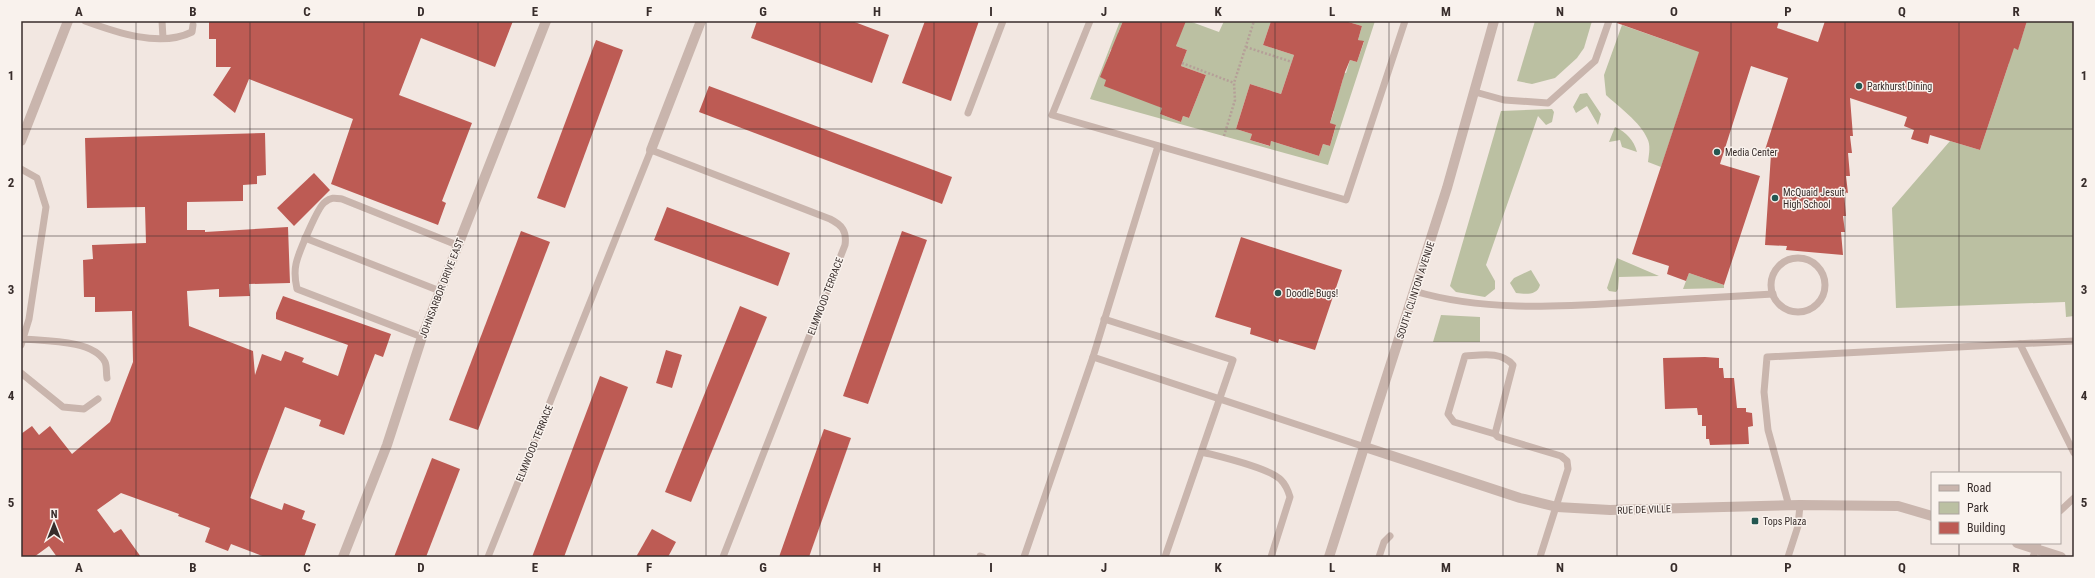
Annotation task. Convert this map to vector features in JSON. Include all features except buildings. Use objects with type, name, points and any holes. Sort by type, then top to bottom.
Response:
[{"type":"street","points":[[21,141],[68,21]]},
{"type":"street","name":"JOHNSARBOR DRIVE EAST","points":[[343,557],[387,445],[422,337],[546,21]]},
{"type":"street","name":"ELMWOOD TERRACE","points":[[651,150],[701,21]]},
{"type":"street","name":"SOUTH CLINTON AVENUE","points":[[1329,557],[1449,182],[1494,21]]},
{"type":"street","name":"RUE DE VILLE","points":[[1365,447],[1520,498],[1557,507],[1610,510],[1800,505],[1898,506],[1931,516]]},
{"type":"street","points":[[2020,544],[2061,557]]},
{"type":"lane","points":[[85,21],[122,34],[143,38],[183,36],[192,32],[193,25]]},
{"type":"lane","points":[[162,21],[163,38]]},
{"type":"lane","points":[[968,113],[1003,21]]},
{"type":"lane","points":[[1090,21],[1052,115],[1346,200],[1405,21]]},
{"type":"lane","points":[[1475,92],[1504,100],[1548,103],[1595,61],[1609,21]]},
{"type":"lane","points":[[1024,557],[1093,357],[1158,146]]},
{"type":"lane","name":"ELMWOOD TERRACE","points":[[488,557],[651,150],[830,219],[840,224],[845,230],[845,245],[723,557]]},
{"type":"lane","points":[[21,169],[37,178],[46,207],[29,319],[22,342],[74,344],[94,350],[105,362],[107,378]]},
{"type":"lane","points":[[422,337],[297,289],[294,277],[296,263],[305,238],[323,203],[332,197],[342,199],[457,245]]},
{"type":"lane","points":[[305,238],[440,291]]},
{"type":"lane","points":[[1791,259],[1809,260],[1822,272],[1825,281],[1822,298],[1809,310],[1792,312],[1784,308],[1773,294],[1771,286],[1777,269],[1791,259]]},
{"type":"lane","points":[[1414,291],[1443,300],[1492,306],[1591,305],[1773,294]]},
{"type":"lane","points":[[1104,319],[1232,360],[1202,452],[1165,557]]},
{"type":"lane","points":[[1789,506],[1768,430],[1764,392],[1767,357],[2074,341]]},
{"type":"lane","points":[[2020,344],[2074,453]]},
{"type":"lane","points":[[1495,434],[1513,365],[1510,361],[1492,354],[1465,356],[1448,414],[1449,418],[1454,422],[1495,434],[1498,437],[1517,444],[1561,456],[1567,461],[1568,469],[1540,557]]},
{"type":"lane","points":[[1093,357],[1365,447]]},
{"type":"lane","points":[[21,373],[63,408],[84,409],[98,399]]},
{"type":"lane","points":[[1202,452],[1268,472],[1280,479],[1287,488],[1290,497],[1271,557]]},
{"type":"lane","points":[[2061,510],[2074,498]]},
{"type":"lane","points":[[1788,557],[1798,526],[1800,505]]},
{"type":"lane","points":[[1379,557],[1384,542],[1390,536]]},
{"type":"path","points":[[1224,136],[1235,100],[1234,83],[1254,21]]},
{"type":"path","points":[[1246,47],[1292,62]]},
{"type":"path","points":[[1182,62],[1234,83]]},
{"type":"green space","points":[[1120,21],[1123,21],[1118,33],[1119,52],[1111,49],[1101,77],[1162,108],[1160,114],[1181,122],[1183,116],[1189,118],[1206,75],[1181,66],[1187,50],[1176,46],[1184,21],[1189,21],[1219,32],[1224,21],[1271,21],[1263,45],[1294,55],[1281,94],[1250,84],[1236,129],[1252,134],[1250,140],[1269,146],[1271,141],[1319,156],[1323,144],[1330,146],[1336,126],[1330,123],[1334,111],[1327,109],[1335,104],[1343,79],[1339,71],[1346,73],[1350,60],[1357,62],[1364,42],[1358,40],[1362,26],[1345,21],[1375,21],[1328,165],[1090,99]]},
{"type":"green space","points":[[1535,21],[1592,21],[1584,48],[1577,58],[1555,78],[1532,84],[1517,81]]},
{"type":"green space","points":[[2027,21],[2074,21],[2074,316],[2066,317],[2065,302],[1896,308],[1892,208],[1950,141],[1980,150],[2009,63],[1999,44],[2018,49]]},
{"type":"green space","points":[[1622,25],[1679,45],[1703,41],[1661,167],[1648,162],[1649,144],[1640,126],[1606,95],[1604,75]]},
{"type":"green space","points":[[1587,93],[1601,114],[1598,125],[1587,106],[1576,113],[1573,107],[1580,94]]},
{"type":"green space","points":[[1552,109],[1554,112],[1552,122],[1546,125],[1538,116],[1486,265],[1495,281],[1495,289],[1485,297],[1456,292],[1450,286],[1501,111]]},
{"type":"green space","points":[[1615,127],[1623,131],[1629,137],[1637,152],[1622,147],[1620,140],[1609,142]]},
{"type":"green space","points":[[1617,258],[1659,276],[1619,277],[1618,289],[1616,292],[1609,291],[1607,288]]},
{"type":"green space","points":[[1531,270],[1540,285],[1538,289],[1530,294],[1516,293],[1510,283],[1514,278]]},
{"type":"green space","points":[[1689,273],[1724,285],[1724,288],[1683,289]]},
{"type":"green space","points":[[1441,315],[1480,317],[1480,342],[1433,342]]},
{"type":"place","name":"Parkhurst Dining","points":[[1859,86]]},
{"type":"place","name":"Media Center","points":[[1717,152]]},
{"type":"place","name":"McQuaid Jesuit High School","points":[[1775,198]]},
{"type":"place","name":"Doodle Bugs!","points":[[1278,293]]},
{"type":"place","name":"Tops Plaza","points":[[1755,521]]}]
